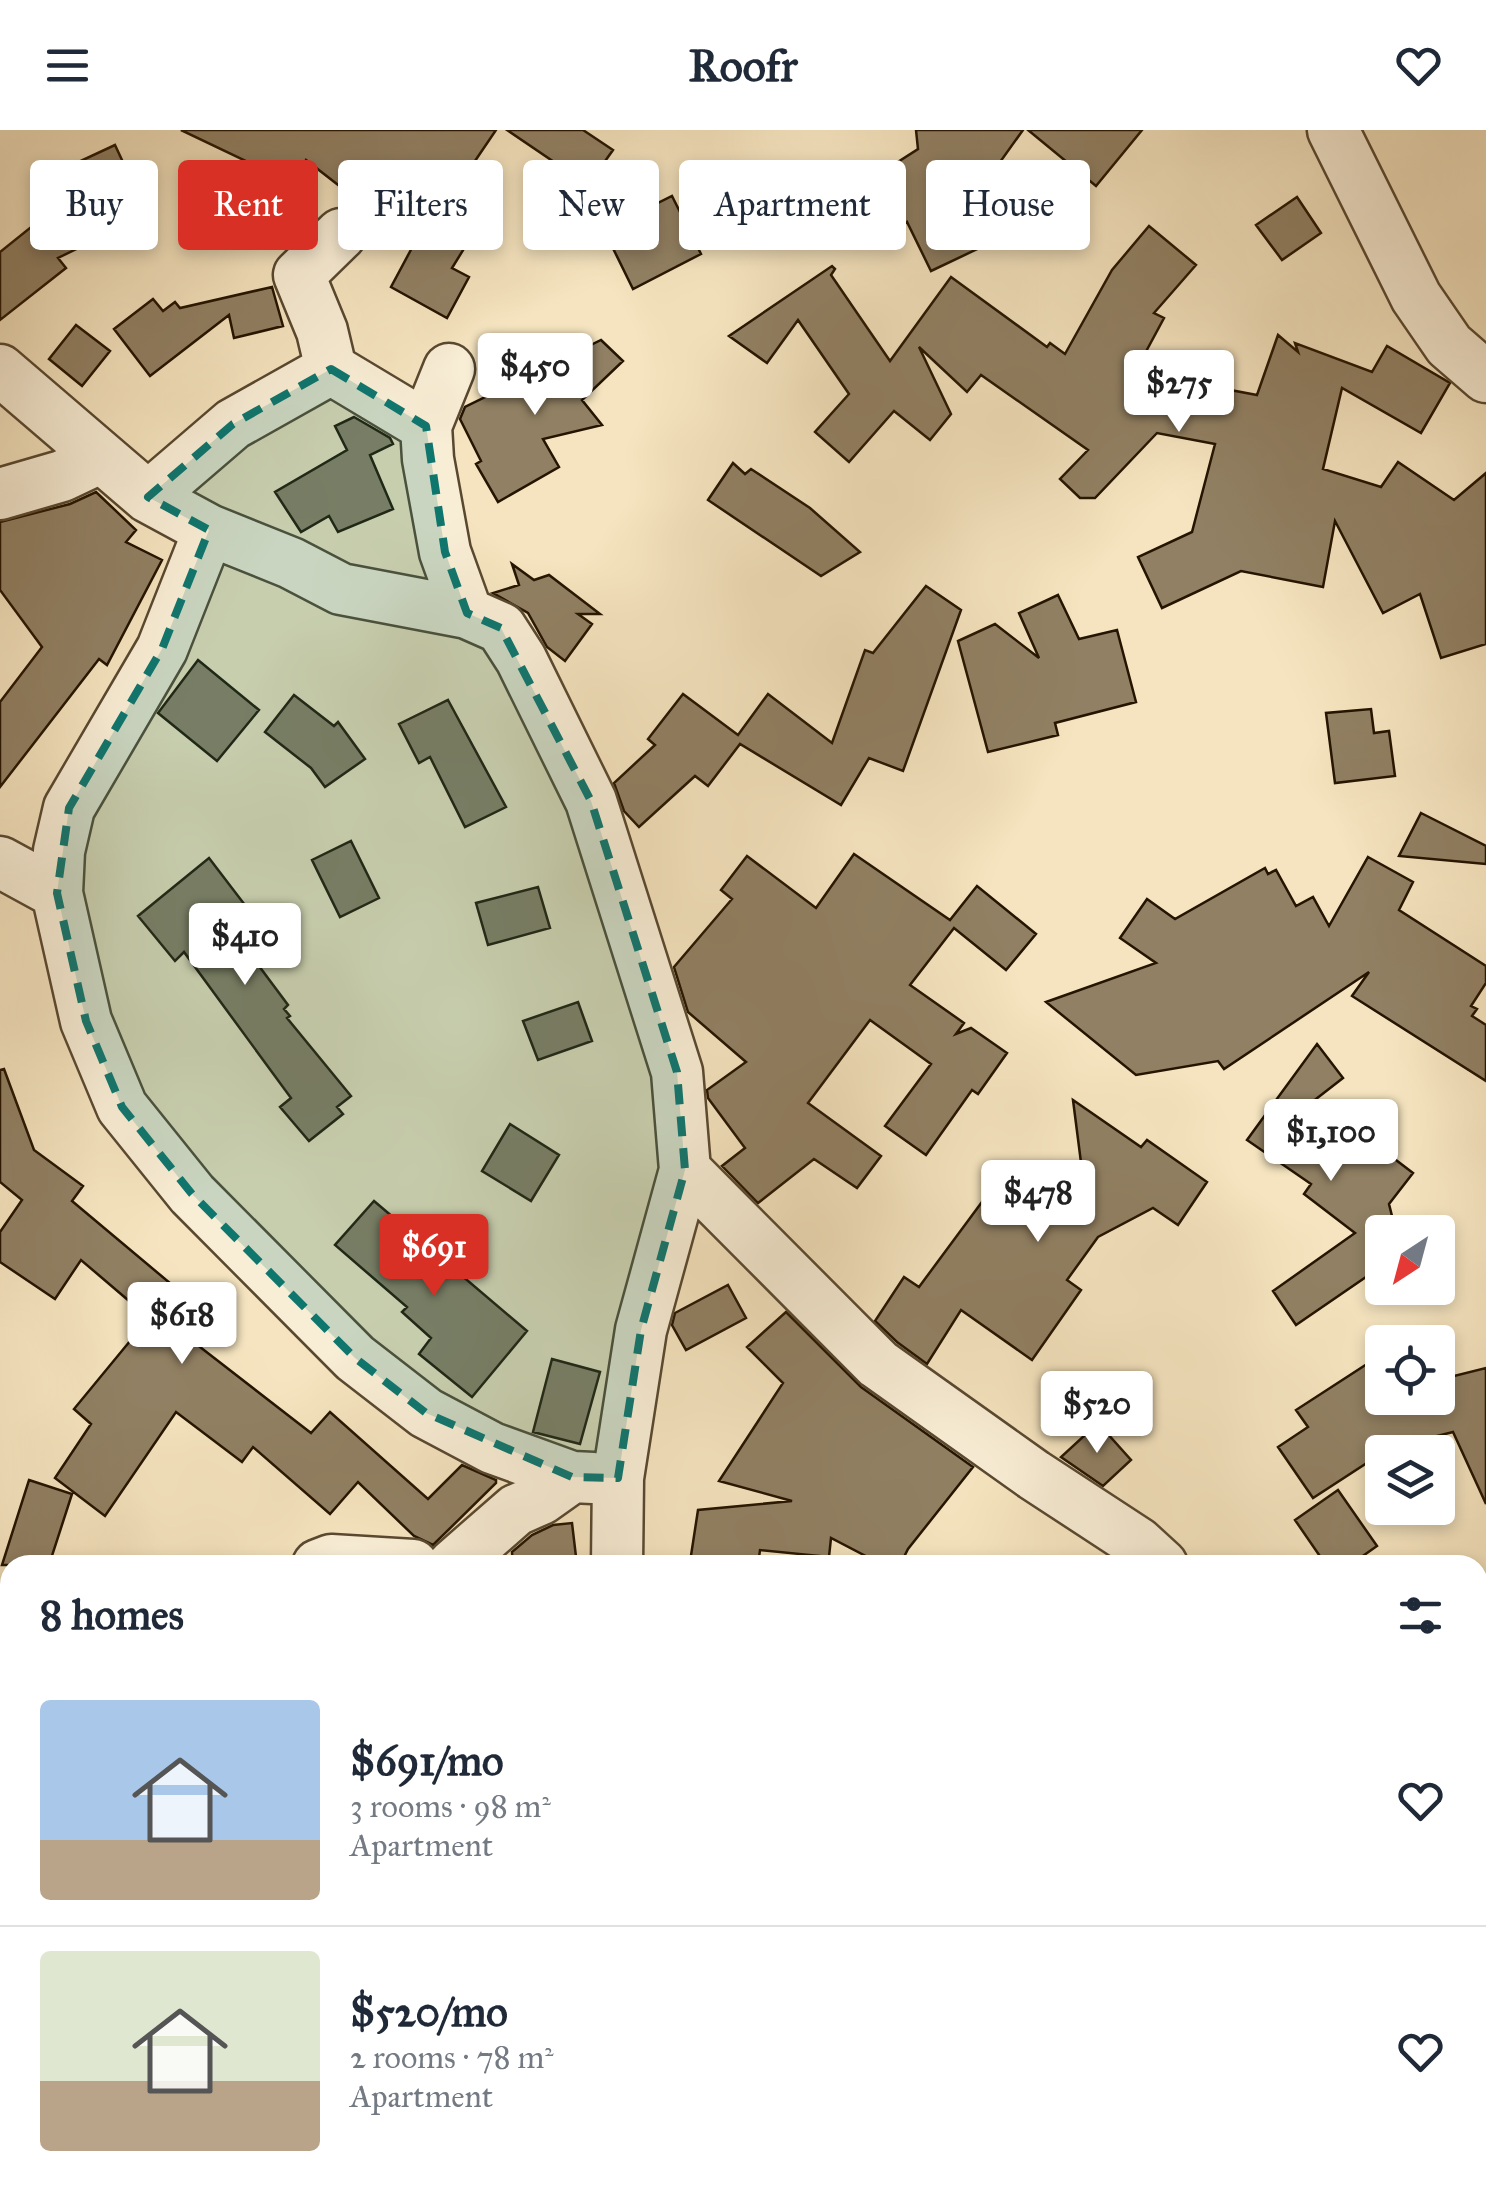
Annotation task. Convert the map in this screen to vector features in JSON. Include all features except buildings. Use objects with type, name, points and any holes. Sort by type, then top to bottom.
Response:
[{"type":"street","points":[[1334,130],[1416,298],[1448,345],[1486,377]]},
{"type":"street","points":[[338,237],[300,275],[322,330],[331,369],[426,426]]},
{"type":"street","points":[[148,497],[233,424],[331,369]]},
{"type":"street","points":[[449,369],[426,426],[428,459],[446,552],[467,613]]},
{"type":"street","points":[[0,370],[148,497],[209,530],[292,563],[341,589],[467,613],[502,628],[520,659],[591,802],[677,1072],[685,1170],[595,1478],[614,1555]]},
{"type":"street","points":[[0,494],[62,476],[100,458]]},
{"type":"street","points":[[209,530],[162,649],[69,808],[58,852],[57,893],[86,1022],[122,1107],[192,1194],[355,1358],[426,1413],[492,1448],[595,1478]]},
{"type":"street","points":[[0,862],[57,893]]},
{"type":"street","points":[[685,1170],[878,1364],[1151,1555]]},
{"type":"street","points":[[464,1555],[516,1510],[595,1478]]},
{"type":"highlighted area","points":[[331,369],[426,426],[445,552],[467,613],[501,628],[591,801],[677,1072],[685,1170],[641,1330],[618,1478],[572,1477],[426,1413],[355,1358],[192,1194],[122,1107],[86,1021],[57,893],[69,808],[162,649],[209,530],[148,497],[233,424]]}]
